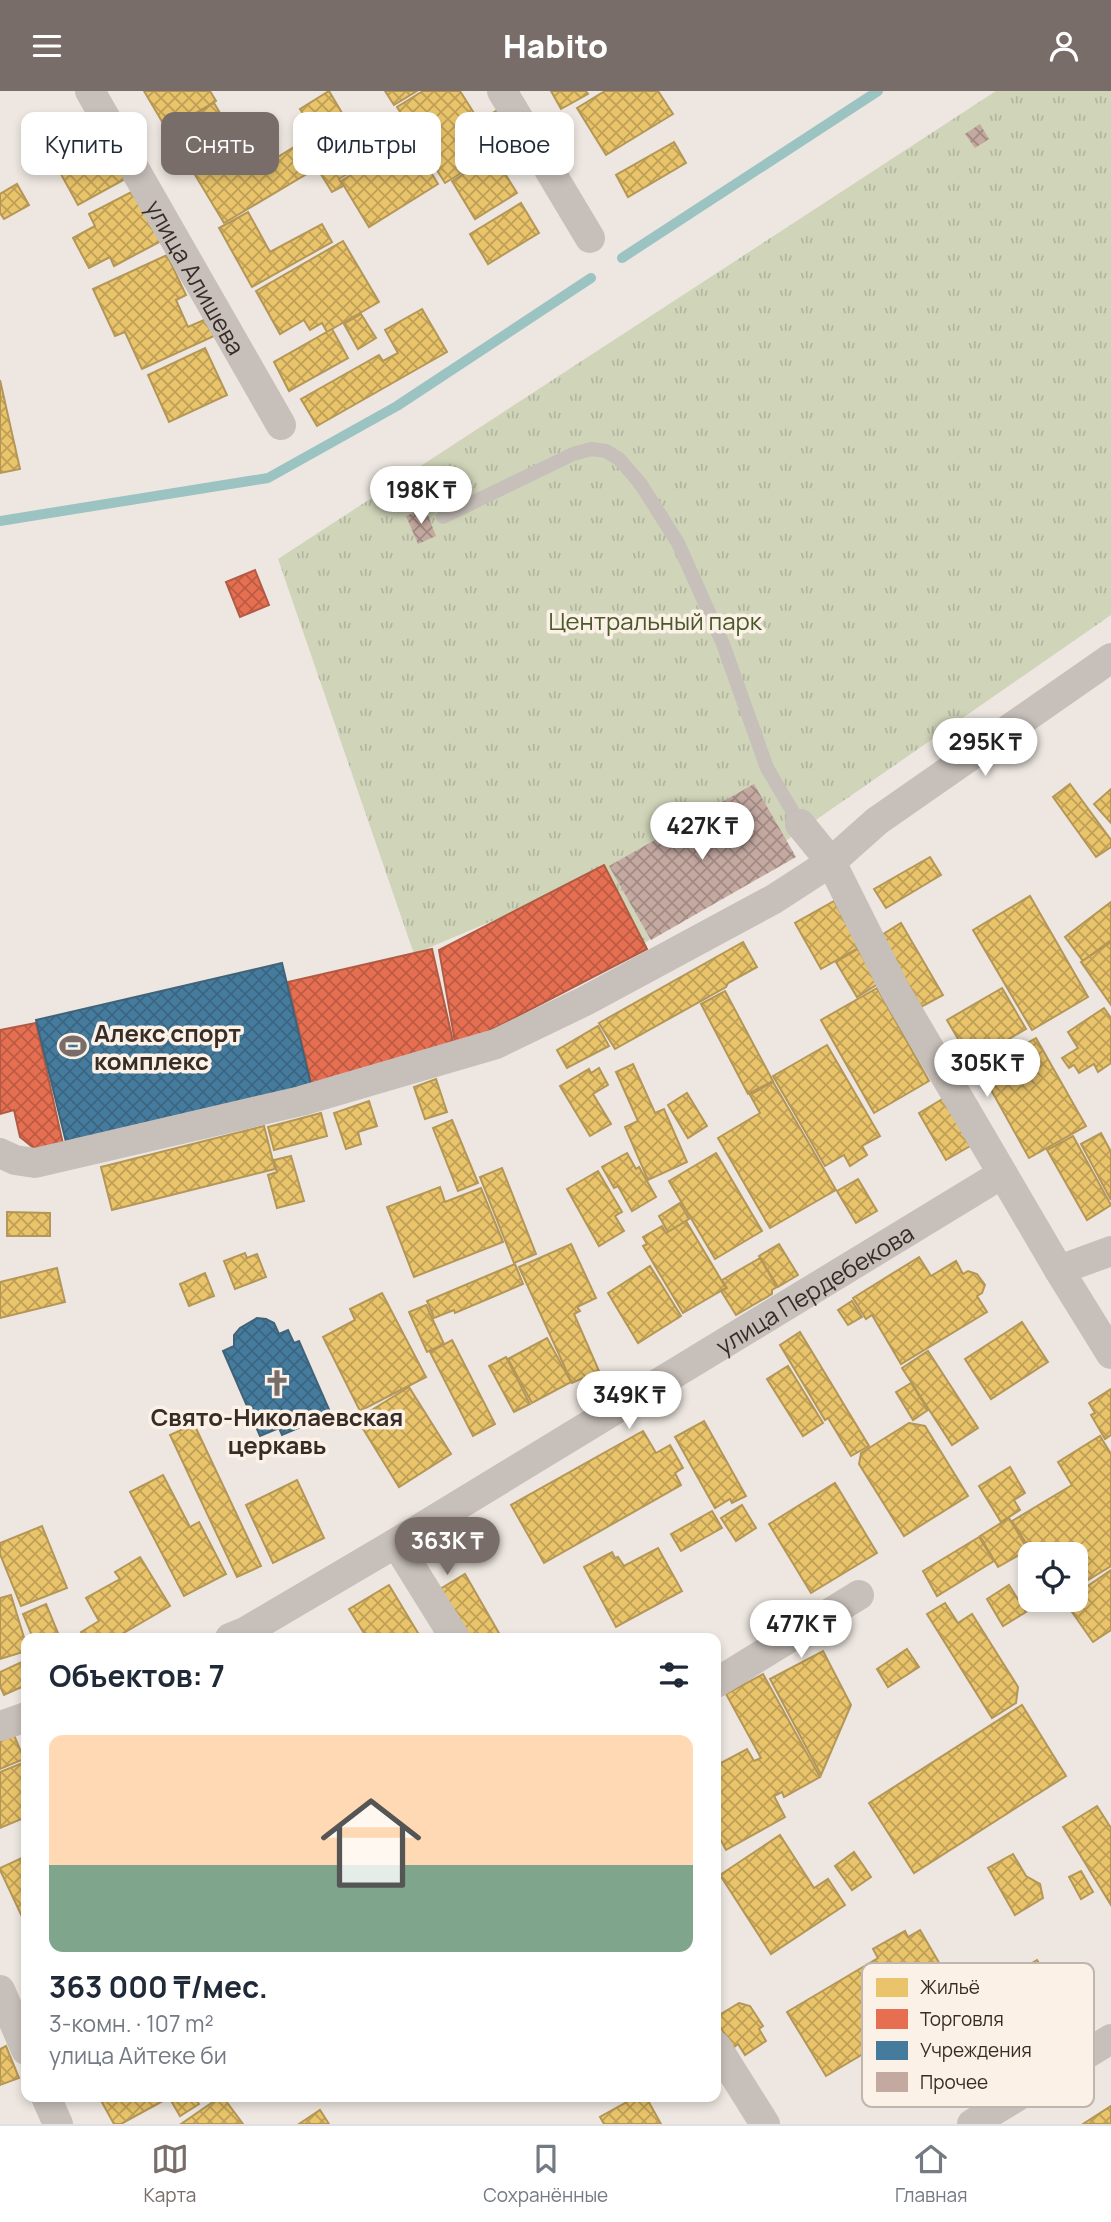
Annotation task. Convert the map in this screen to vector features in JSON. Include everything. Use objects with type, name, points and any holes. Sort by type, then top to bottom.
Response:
[{"type":"street","name":"улица Алишева","points":[[90,91],[281,425]]},
{"type":"street","points":[[502,91],[590,238]]},
{"type":"street","points":[[0,1153],[15,1160],[35,1163],[301,1101],[495,1044],[585,1002],[762,906],[831,862],[877,821],[1111,659]]},
{"type":"street","points":[[800,824],[831,862],[895,990],[1111,1354]]},
{"type":"street","name":"улица Пердебекова","points":[[240,1633],[396,1543],[1002,1174]]},
{"type":"street","points":[[1059,1270],[1111,1251]]},
{"type":"street","points":[[396,1543],[452,1633]]},
{"type":"street","points":[[721,1680],[859,1595]]},
{"type":"street","points":[[0,1726],[21,1719]]},
{"type":"street","points":[[0,1990],[21,2038]]},
{"type":"street","points":[[1094,2049],[1111,2039]]},
{"type":"street","points":[[721,2054],[765,2124]]},
{"type":"street","points":[[48,2102],[58,2124]]},
{"type":"street","points":[[972,2124],[1000,2107]]},
{"type":"lane","points":[[443,517],[573,454],[591,449],[606,451],[619,459],[640,483],[678,543],[723,644],[766,768],[800,824]]},
{"type":"green space","name":"Центральный парк","points":[[996,91],[1111,91],[1111,615],[787,840],[645,943],[599,876],[414,954],[278,559]]},
{"type":"building: Жильё","points":[[144,91],[210,91],[216,101],[197,112],[161,112],[161,120]]},
{"type":"building: Жильё","points":[[329,91],[341,112],[302,112],[300,109]]},
{"type":"building: Жильё","points":[[385,91],[417,91],[394,105]]},
{"type":"building: Жильё","points":[[423,91],[460,91],[473,112],[455,112],[455,175],[458,175],[445,183],[440,175],[441,112],[400,112],[397,107]]},
{"type":"building: Жильё","points":[[551,91],[586,91],[588,94],[561,109]]},
{"type":"building: Жильё","points":[[605,91],[658,91],[673,114],[606,155],[577,108]]},
{"type":"building: Жильё","points":[[214,103],[219,112],[199,112]]},
{"type":"building: Жильё","points":[[674,142],[686,163],[628,197],[616,175]]},
{"type":"building: Жильё","points":[[293,148],[293,175],[305,175],[224,223],[195,175],[279,175],[279,156]]},
{"type":"building: Жильё","points":[[61,175],[123,175],[125,179],[78,205]]},
{"type":"building: Жильё","points":[[321,175],[346,175],[339,179],[343,186],[332,192]]},
{"type":"building: Жильё","points":[[351,175],[433,175],[438,184],[369,227],[341,181]]},
{"type":"building: Жильё","points":[[462,175],[506,175],[517,193],[475,219],[452,181]]},
{"type":"building: Жильё","points":[[17,184],[29,205],[4,219],[0,213],[0,194]]},
{"type":"building: Жильё","points":[[137,189],[163,240],[114,266],[110,257],[89,268],[73,238],[95,226],[89,214]]},
{"type":"building: Жильё","points":[[521,203],[539,233],[488,264],[470,234]]},
{"type":"building: Жильё","points":[[248,212],[270,252],[322,224],[332,242],[252,287],[219,228]]},
{"type":"building: Жильё","points":[[343,241],[379,302],[327,332],[322,323],[310,330],[304,320],[280,334],[256,291]]},
{"type":"building: Жильё","points":[[167,255],[186,295],[176,300],[188,327],[206,319],[214,336],[142,369],[125,332],[115,336],[93,289]]},
{"type":"building: Жильё","points":[[422,309],[447,352],[317,426],[301,399],[379,355],[383,361],[398,353],[385,330]]},
{"type":"building: Жильё","points":[[361,314],[376,338],[358,349],[344,324]]},
{"type":"building: Жильё","points":[[332,329],[348,358],[289,391],[274,362]]},
{"type":"building: Жильё","points":[[205,348],[227,395],[169,422],[148,375]]},
{"type":"building: Жильё","points":[[0,380],[20,469],[0,473]]},
{"type":"building: Жильё","points":[[1070,784],[1111,840],[1111,847],[1096,857],[1053,797]]},
{"type":"building: Жильё","points":[[1111,789],[1111,823],[1094,804]]},
{"type":"building: Жильё","points":[[930,857],[941,875],[886,908],[874,889]]},
{"type":"building: Жильё","points":[[1030,896],[1088,997],[1032,1030],[973,930]]},
{"type":"building: Жильё","points":[[834,901],[860,947],[821,969],[795,923]]},
{"type":"building: Жильё","points":[[1111,902],[1111,940],[1083,961],[1065,937]]},
{"type":"building: Жильё","points":[[901,923],[943,995],[921,1007],[880,936]]},
{"type":"building: Жильё","points":[[743,942],[757,967],[615,1049],[599,1023]]},
{"type":"building: Жильё","points":[[1111,942],[1111,1005],[1081,962]]},
{"type":"building: Жильё","points":[[858,949],[878,984],[857,997],[836,962]]},
{"type":"building: Жильё","points":[[877,988],[929,1081],[874,1113],[821,1020]]},
{"type":"building: Жильё","points":[[1002,988],[1026,1029],[971,1061],[947,1020]]},
{"type":"building: Жильё","points":[[725,991],[773,1081],[748,1094],[701,1004]]},
{"type":"building: Жильё","points":[[1104,1008],[1111,1018],[1111,1063],[1098,1072],[1094,1064],[1079,1073],[1074,1065],[1069,1068],[1062,1058],[1078,1048],[1068,1032]]},
{"type":"building: Жильё","points":[[598,1026],[609,1046],[567,1068],[557,1050]]},
{"type":"building: Жильё","points":[[1036,1038],[1086,1126],[1029,1158],[980,1070]]},
{"type":"building: Жильё","points":[[827,1045],[880,1136],[862,1146],[867,1155],[850,1166],[844,1155],[825,1166],[773,1076]]},
{"type":"building: Жильё","points":[[633,1064],[655,1113],[664,1109],[687,1162],[648,1180],[625,1127],[638,1121],[616,1072]]},
{"type":"building: Жильё","points":[[599,1068],[608,1085],[593,1094],[611,1124],[590,1136],[560,1086],[589,1069],[591,1073]]},
{"type":"building: Жильё","points":[[436,1079],[447,1112],[425,1119],[414,1087]]},
{"type":"building: Жильё","points":[[773,1082],[836,1190],[770,1228],[718,1138],[760,1113],[750,1095]]},
{"type":"building: Жильё","points":[[687,1093],[707,1126],[688,1138],[668,1105]]},
{"type":"building: Жильё","points":[[944,1098],[972,1145],[946,1160],[919,1113]]},
{"type":"building: Жильё","points":[[369,1101],[377,1126],[358,1132],[361,1144],[346,1149],[334,1113]]},
{"type":"building: Жильё","points":[[321,1113],[327,1136],[274,1150],[268,1127]]},
{"type":"building: Жильё","points":[[452,1120],[478,1183],[458,1191],[433,1128]]},
{"type":"building: Жильё","points":[[264,1126],[275,1169],[112,1210],[101,1167]]},
{"type":"building: Жильё","points":[[1101,1133],[1111,1152],[1111,1200],[1081,1144]]},
{"type":"building: Жильё","points":[[1073,1136],[1111,1205],[1087,1220],[1047,1150]]},
{"type":"building: Жильё","points":[[627,1153],[636,1169],[639,1167],[656,1197],[632,1211],[618,1186],[614,1188],[602,1167]]},
{"type":"building: Жильё","points":[[716,1153],[762,1231],[715,1259],[669,1181]]},
{"type":"building: Жильё","points":[[291,1156],[304,1201],[277,1208],[268,1175],[277,1172],[274,1160]]},
{"type":"building: Жильё","points":[[502,1168],[536,1254],[514,1263],[480,1177]]},
{"type":"building: Жильё","points":[[598,1171],[622,1212],[615,1216],[624,1231],[599,1246],[567,1189]]},
{"type":"building: Жильё","points":[[858,1179],[877,1211],[856,1223],[837,1191]]},
{"type":"building: Жильё","points":[[440,1187],[445,1202],[481,1188],[503,1242],[414,1277],[387,1207]]},
{"type":"building: Жильё","points":[[680,1203],[689,1219],[668,1232],[659,1216]]},
{"type":"building: Жильё","points":[[7,1212],[50,1213],[50,1236],[7,1236]]},
{"type":"building: Жильё","points":[[686,1221],[726,1288],[683,1313],[643,1246],[647,1244],[643,1237],[662,1226],[666,1233]]},
{"type":"building: Жильё","points":[[571,1244],[596,1298],[577,1307],[580,1311],[574,1314],[599,1371],[572,1383],[519,1267]]},
{"type":"building: Жильё","points":[[779,1244],[798,1275],[778,1287],[759,1256]]},
{"type":"building: Жильё","points":[[245,1253],[247,1258],[257,1254],[266,1277],[235,1289],[224,1261]]},
{"type":"building: Жильё","points":[[919,1257],[931,1276],[956,1261],[963,1274],[968,1271],[977,1274],[985,1285],[982,1293],[977,1296],[987,1312],[901,1364],[872,1315],[866,1319],[853,1298]]},
{"type":"building: Жильё","points":[[760,1258],[777,1287],[772,1290],[772,1294],[736,1315],[721,1291],[727,1288],[722,1280]]},
{"type":"building: Жильё","points":[[515,1264],[523,1284],[455,1313],[454,1310],[434,1318],[427,1301]]},
{"type":"building: Жильё","points":[[650,1266],[681,1316],[638,1343],[608,1293]]},
{"type":"building: Жильё","points":[[57,1268],[65,1302],[0,1318],[0,1282]]},
{"type":"building: Жильё","points":[[205,1273],[214,1296],[189,1306],[180,1284]]},
{"type":"building: Жильё","points":[[382,1293],[426,1377],[360,1411],[323,1337],[355,1320],[350,1309]]},
{"type":"building: Жильё","points":[[852,1301],[862,1317],[848,1325],[838,1310]]},
{"type":"building: Жильё","points":[[426,1305],[444,1344],[427,1352],[409,1312]]},
{"type":"building: Жильё","points":[[1022,1322],[1048,1362],[991,1399],[965,1359]]},
{"type":"building: Жильё","points":[[800,1332],[869,1446],[851,1456],[828,1418],[825,1420],[780,1345]]},
{"type":"building: Жильё","points":[[547,1338],[571,1382],[532,1403],[508,1359]]},
{"type":"building: Жильё","points":[[452,1340],[495,1424],[473,1436],[430,1352]]},
{"type":"building: Жильё","points":[[928,1351],[978,1428],[952,1445],[902,1368]]},
{"type":"building: Жильё","points":[[506,1357],[530,1404],[514,1412],[489,1366]]},
{"type":"building: Жильё","points":[[788,1366],[823,1423],[803,1436],[767,1379]]},
{"type":"building: Жильё","points":[[911,1383],[928,1410],[913,1420],[896,1392]]},
{"type":"building: Жильё","points":[[409,1387],[451,1454],[399,1487],[357,1419]]},
{"type":"building: Жильё","points":[[1111,1389],[1111,1435],[1105,1439],[1091,1415],[1095,1413],[1089,1403]]},
{"type":"building: Жильё","points":[[704,1421],[746,1496],[732,1503],[730,1499],[715,1508],[675,1437]]},
{"type":"building: Жильё","points":[[909,1423],[925,1426],[968,1496],[904,1536],[859,1464],[861,1453]]},
{"type":"building: Жильё","points":[[194,1424],[261,1566],[237,1577],[170,1435]]},
{"type":"building: Жильё","points":[[643,1431],[656,1453],[670,1445],[683,1468],[675,1473],[681,1485],[544,1563],[511,1505]]},
{"type":"building: Жильё","points":[[1100,1436],[1111,1454],[1111,1566],[1088,1580],[1088,1542],[1025,1542],[1012,1521],[1072,1485],[1058,1462]]},
{"type":"building: Жильё","points":[[1010,1467],[1025,1493],[1014,1500],[1020,1510],[1001,1522],[979,1486]]},
{"type":"building: Жильё","points":[[163,1475],[190,1527],[199,1522],[226,1574],[184,1596],[130,1492]]},
{"type":"building: Жильё","points":[[297,1480],[324,1538],[273,1563],[246,1505]]},
{"type":"building: Жильё","points":[[835,1483],[877,1553],[811,1593],[769,1524]]},
{"type":"building: Жильё","points":[[742,1505],[756,1528],[736,1541],[721,1518]]},
{"type":"building: Жильё","points":[[712,1511],[722,1528],[681,1551],[671,1534]]},
{"type":"building: Жильё","points":[[1009,1518],[1023,1542],[1018,1542],[1018,1556],[998,1567],[980,1536]]},
{"type":"building: Жильё","points":[[42,1526],[67,1588],[21,1606],[0,1554],[0,1543]]},
{"type":"building: Жильё","points":[[979,1537],[994,1561],[937,1596],[923,1571]]},
{"type":"building: Жильё","points":[[658,1548],[682,1591],[616,1627],[584,1567],[612,1552],[624,1566]]},
{"type":"building: Жильё","points":[[140,1557],[170,1606],[124,1633],[82,1633],[99,1621],[86,1598],[120,1579],[115,1572]]},
{"type":"building: Жильё","points":[[1111,1570],[1111,1630],[1093,1642],[1072,1612],[1088,1612],[1088,1586]]},
{"type":"building: Жильё","points":[[465,1574],[499,1633],[465,1633],[440,1589]]},
{"type":"building: Жильё","points":[[389,1585],[418,1633],[364,1633],[349,1609]]},
{"type":"building: Жильё","points":[[1009,1585],[1018,1599],[1018,1612],[1026,1612],[1003,1626],[987,1599]]},
{"type":"building: Жильё","points":[[11,1595],[23,1633],[21,1653],[0,1659],[0,1598]]},
{"type":"building: Жильё","points":[[945,1603],[958,1623],[972,1614],[1018,1687],[1016,1703],[992,1718],[927,1614]]},
{"type":"building: Жильё","points":[[46,1604],[58,1633],[31,1633],[23,1614]]},
{"type":"building: Жильё","points":[[907,1649],[919,1667],[888,1687],[877,1669]]},
{"type":"building: Жильё","points":[[823,1651],[851,1705],[821,1775],[770,1679]]},
{"type":"building: Жильё","points":[[21,1662],[21,1687],[4,1695],[0,1686],[0,1672]]},
{"type":"building: Жильё","points":[[763,1674],[820,1777],[784,1797],[782,1792],[774,1796],[785,1817],[726,1850],[721,1840],[721,1763],[747,1749],[754,1761],[761,1758],[726,1694]]},
{"type":"building: Жильё","points":[[1022,1705],[1066,1776],[914,1873],[869,1803]]},
{"type":"building: Жильё","points":[[14,1735],[21,1752],[21,1760],[0,1769],[0,1741]]},
{"type":"building: Жильё","points":[[21,1764],[21,1819],[0,1828],[0,1772]]},
{"type":"building: Жильё","points":[[1097,1806],[1111,1828],[1111,1905],[1063,1827]]},
{"type":"building: Жильё","points":[[780,1835],[814,1888],[828,1879],[845,1905],[771,1954],[721,1874]]},
{"type":"building: Жильё","points":[[854,1852],[871,1877],[852,1890],[835,1866]]},
{"type":"building: Жильё","points":[[1013,1854],[1026,1876],[1040,1884],[1043,1898],[1015,1915],[988,1868]]},
{"type":"building: Жильё","points":[[21,1858],[21,1914],[0,1870]]},
{"type":"building: Жильё","points":[[1081,1871],[1093,1892],[1081,1899],[1069,1877]]},
{"type":"building: Жильё","points":[[920,1930],[939,1963],[870,1963],[878,1958],[873,1949],[905,1931],[908,1937]]},
{"type":"building: Жильё","points":[[862,1967],[862,2055],[826,2076],[787,2012]]},
{"type":"building: Жильё","points":[[739,2003],[750,2006],[763,2026],[759,2029],[766,2041],[745,2055],[738,2044],[733,2048],[721,2028],[721,2014]]},
{"type":"building: Жильё","points":[[6,2046],[19,2078],[0,2085],[0,2049]]},
{"type":"building: Жильё","points":[[102,2102],[161,2102],[121,2124],[114,2124]]},
{"type":"building: Жильё","points":[[172,2102],[199,2104],[180,2116]]},
{"type":"building: Жильё","points":[[213,2102],[227,2102],[243,2124],[181,2124]]},
{"type":"building: Жильё","points":[[627,2102],[649,2102],[661,2124],[604,2124],[600,2117]]},
{"type":"building: Жильё","points":[[1111,2106],[1111,2124],[1083,2124]]},
{"type":"building: Жильё","points":[[320,2110],[329,2124],[299,2124]]},
{"type":"building: Торговля","points":[[255,570],[269,605],[240,617],[226,582]]},
{"type":"building: Торговля","points":[[604,865],[647,949],[456,1048],[439,950]]},
{"type":"building: Торговля","points":[[432,949],[455,1050],[311,1083],[288,982]]},
{"type":"building: Торговля","points":[[36,1023],[63,1144],[36,1150],[20,1137],[14,1110],[0,1114],[0,1030]]},
{"type":"building: Учреждения","points":[[282,963],[312,1089],[67,1146],[36,1020]]},
{"type":"building: Учреждения","name":"Свято-Николаевская церкавь","points":[[257,1318],[274,1323],[279,1334],[288,1330],[294,1343],[299,1341],[331,1414],[282,1435],[279,1428],[260,1436],[223,1351],[234,1346],[234,1335],[240,1328]]},
{"type":"building: Прочее","points":[[980,124],[989,139],[975,148],[965,134]]},
{"type":"building: Прочее","points":[[425,508],[436,536],[418,544],[406,516]]},
{"type":"building: Прочее","points":[[754,784],[796,857],[651,940],[609,866]]},
{"type":"waterway","points":[[622,258],[878,91]]},
{"type":"waterway","points":[[0,521],[268,478],[397,406],[591,278]]},
{"type":"place","name":"Алекс спорт комплекс","points":[[73,1046]]},
{"type":"place","name":"Свято-Николаевская церкавь","points":[[277,1383]]}]
